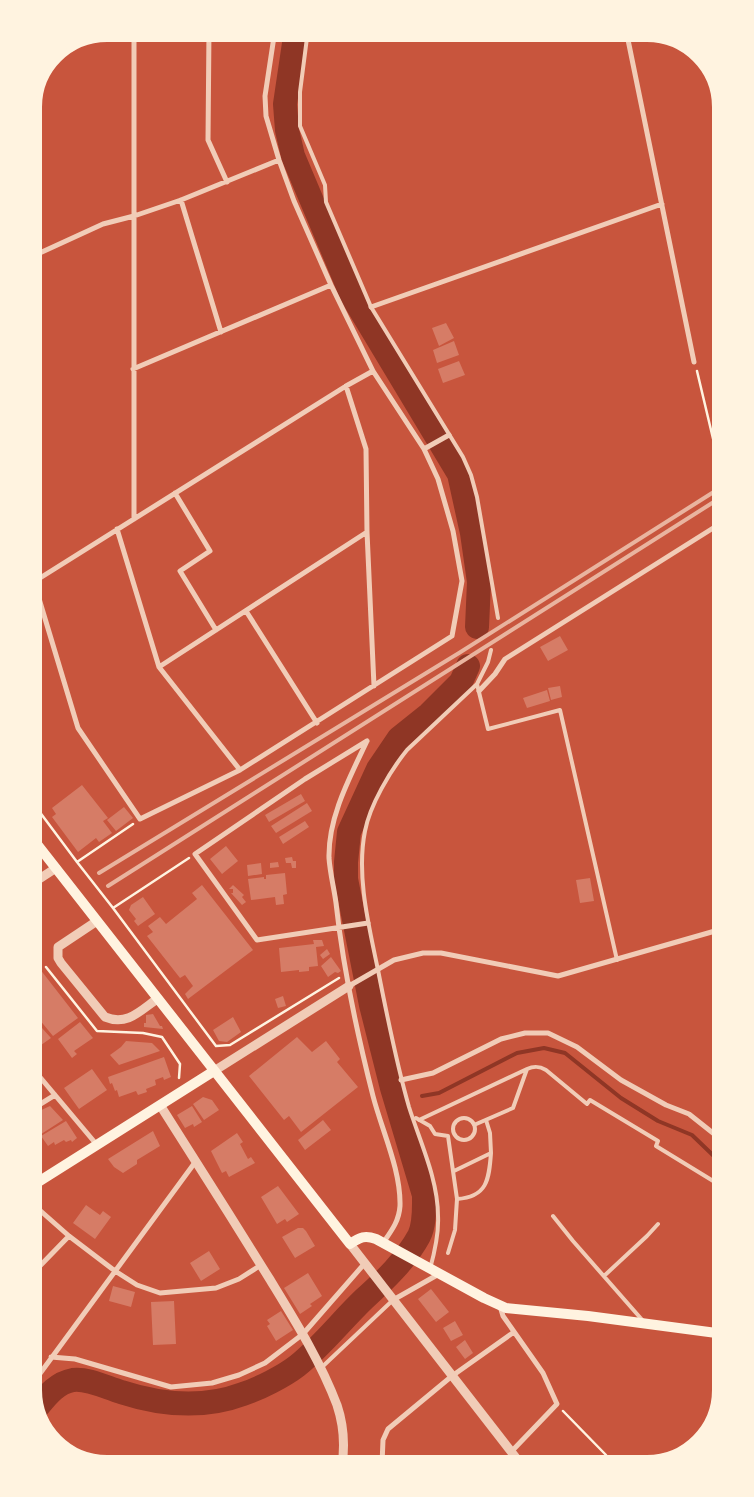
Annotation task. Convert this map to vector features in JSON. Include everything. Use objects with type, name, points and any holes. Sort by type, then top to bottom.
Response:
[{"type":"main road","points":[[39,847],[350,1244],[364,1236],[388,1245],[434,1272],[506,1308],[715,1333]]},
{"type":"main road","points":[[39,1181],[214,1071]]},
{"type":"street","points":[[134,39],[134,519]]},
{"type":"street","points":[[209,39],[208,140],[227,182]]},
{"type":"street","points":[[39,601],[78,728],[140,819],[240,770],[452,636],[462,581],[453,531],[438,479],[424,449],[373,371],[331,285],[294,201],[266,116],[265,96],[274,39]]},
{"type":"street","points":[[628,39],[694,362]]},
{"type":"street","points":[[39,253],[103,224],[181,200],[279,160]]},
{"type":"street","points":[[181,200],[221,332]]},
{"type":"street","points":[[372,307],[662,204]]},
{"type":"street","points":[[133,369],[331,285]]},
{"type":"street","points":[[39,578],[373,371]]},
{"type":"street","points":[[346,386],[366,449],[367,532],[374,686]]},
{"type":"street","points":[[424,449],[449,435]]},
{"type":"street","points":[[175,493],[210,551],[180,571],[216,630]]},
{"type":"street","points":[[479,691],[495,674],[505,659],[715,527]]},
{"type":"street","points":[[117,530],[159,667],[240,770]]},
{"type":"street","points":[[159,667],[367,532]]},
{"type":"street","points":[[246,611],[317,723]]},
{"type":"street","points":[[368,923],[339,928],[257,940],[195,854],[305,779],[367,741],[344,791],[333,822],[329,858],[339,928],[349,986],[364,1060],[399,1180],[400,1204],[397,1223],[388,1245]]},
{"type":"street","points":[[39,879],[56,868]]},
{"type":"street","points":[[97,921],[58,947],[58,958],[61,963],[105,1017],[111,1020],[129,1019],[157,999]]},
{"type":"street","points":[[214,1071],[394,960],[423,953],[440,953],[558,976],[715,931]]},
{"type":"street","points":[[401,1080],[433,1073],[501,1039],[525,1033],[548,1033],[577,1047],[621,1080],[666,1105],[690,1114],[715,1134]]},
{"type":"street","points":[[39,1076],[97,1145]]},
{"type":"street","points":[[39,1105],[55,1095]]},
{"type":"street","points":[[160,1105],[303,1334],[338,1407],[343,1458]]},
{"type":"street","points":[[39,1374],[196,1161]]},
{"type":"street","points":[[39,1210],[69,1236],[115,1271],[137,1285],[160,1293],[216,1288],[239,1279],[260,1265]]},
{"type":"street","points":[[39,1267],[69,1236]]},
{"type":"street","points":[[350,1244],[516,1458]]},
{"type":"street","points":[[51,1357],[74,1359],[171,1387],[212,1383],[240,1375],[265,1363],[303,1334],[368,1266]]},
{"type":"street","points":[[391,1297],[434,1272]]},
{"type":"street","points":[[500,1306],[503,1316],[543,1373],[557,1404],[511,1452]]},
{"type":"street","points":[[382,1458],[383,1440],[388,1429],[452,1376],[514,1332]]},
{"type":"lane","points":[[307,39],[300,92],[300,126],[325,185],[326,202],[372,307],[463,457],[471,475],[477,498],[498,618]]},
{"type":"lane","points":[[434,1272],[438,1216],[435,1187],[401,1080],[368,923],[363,853],[368,820],[397,762],[407,750],[477,684],[488,662],[491,650]]},
{"type":"lane","points":[[477,684],[488,729],[560,710],[617,960]]},
{"type":"lane","points":[[454,1133],[448,1136],[435,1134],[430,1126],[417,1119],[527,1068],[533,1066],[540,1067],[587,1104],[590,1100],[658,1141],[656,1146],[715,1182]]},
{"type":"lane","points":[[474,1125],[513,1108],[527,1068]]},
{"type":"lane","points":[[460,1119],[468,1119],[474,1125],[474,1134],[468,1139],[459,1139],[454,1133],[454,1124],[460,1119]]},
{"type":"lane","points":[[457,1199],[468,1198],[480,1193],[486,1183],[491,1153],[490,1133],[486,1120]]},
{"type":"lane","points":[[448,1136],[457,1199],[455,1230],[448,1253]]},
{"type":"lane","points":[[454,1171],[491,1153]]},
{"type":"lane","points":[[553,1216],[646,1324]]},
{"type":"lane","points":[[604,1276],[648,1236],[658,1224]]},
{"type":"lane","points":[[319,1366],[391,1297]]},
{"type":"path","points":[[694,362],[715,448]]},
{"type":"path","points":[[39,811],[216,1046],[230,1045],[347,973]]},
{"type":"path","points":[[77,862],[140,819]]},
{"type":"path","points":[[113,908],[195,854]]},
{"type":"path","points":[[557,1404],[606,1455],[603,1458]]},
{"type":"building","points":[[446,323],[454,338],[439,346],[432,328]]},
{"type":"building","points":[[454,341],[459,355],[437,363],[433,350]]},
{"type":"building","points":[[459,361],[465,375],[443,383],[438,369]]},
{"type":"building","points":[[560,636],[568,650],[548,661],[540,647]]},
{"type":"building","points":[[560,686],[562,697],[551,700],[548,688]]},
{"type":"building","points":[[547,690],[550,701],[527,708],[523,698]]},
{"type":"building","points":[[82,785],[108,818],[103,821],[112,833],[99,842],[96,838],[78,852],[52,817],[56,814],[52,808]]},
{"type":"building","points":[[301,794],[305,801],[269,822],[265,815]]},
{"type":"building","points":[[307,803],[312,811],[276,833],[271,826]]},
{"type":"building","points":[[124,807],[133,818],[116,831],[107,820]]},
{"type":"building","points":[[305,821],[309,827],[283,844],[279,837]]},
{"type":"building","points":[[226,846],[238,861],[222,874],[210,859]]},
{"type":"building","points":[[292,857],[293,861],[296,861],[296,868],[292,868],[291,863],[286,863],[285,858]]},
{"type":"building","points":[[278,862],[279,867],[270,868],[270,863]]},
{"type":"building","points":[[261,863],[262,874],[248,876],[247,865]]},
{"type":"building","points":[[285,873],[287,894],[283,895],[284,904],[276,905],[275,897],[251,900],[248,879],[264,877],[266,879],[266,875]]},
{"type":"building","points":[[590,878],[594,901],[580,903],[576,880]]},
{"type":"building","points":[[202,885],[253,950],[188,999],[185,994],[193,986],[185,975],[180,978],[147,936],[153,932],[148,926],[160,917],[166,924],[197,899],[192,893]]},
{"type":"building","points":[[233,885],[244,895],[242,897],[246,902],[242,905],[231,893],[233,893],[233,889],[229,889]]},
{"type":"building","points":[[143,897],[155,914],[138,926],[134,921],[136,919],[129,910],[131,905]]},
{"type":"building","points":[[313,940],[322,940],[324,946],[316,947],[318,966],[309,967],[309,971],[281,972],[279,948],[314,944]]},
{"type":"building","points":[[327,949],[330,954],[323,959],[320,955]]},
{"type":"building","points":[[331,957],[341,971],[335,972],[328,977],[321,966]]},
{"type":"building","points":[[39,968],[78,1018],[53,1036],[39,1019]]},
{"type":"building","points":[[283,996],[286,1006],[278,1008],[275,999]]},
{"type":"building","points":[[153,1014],[163,1029],[144,1027],[146,1015]]},
{"type":"building","points":[[233,1017],[241,1032],[227,1042],[219,1041],[213,1030]]},
{"type":"building","points":[[80,1022],[93,1038],[74,1051],[77,1054],[72,1058],[58,1039]]},
{"type":"building","points":[[42,1028],[51,1038],[39,1046],[39,1030]]},
{"type":"building","points":[[297,1037],[312,1052],[326,1041],[340,1059],[337,1062],[358,1087],[301,1132],[289,1116],[284,1120],[249,1076]]},
{"type":"building","points":[[126,1041],[152,1043],[160,1051],[119,1065],[110,1055]]},
{"type":"building","points":[[164,1057],[171,1077],[164,1080],[163,1077],[155,1080],[156,1085],[146,1089],[147,1092],[138,1095],[136,1091],[119,1097],[117,1090],[115,1091],[112,1083],[110,1084],[108,1077]]},
{"type":"building","points":[[92,1069],[107,1090],[79,1109],[64,1088]]},
{"type":"building","points":[[203,1097],[212,1100],[219,1110],[204,1120],[193,1104]]},
{"type":"building","points":[[50,1106],[63,1120],[39,1135],[39,1111]]},
{"type":"building","points":[[192,1106],[202,1122],[194,1127],[193,1124],[185,1128],[177,1115]]},
{"type":"building","points":[[323,1120],[331,1130],[305,1150],[298,1140]]},
{"type":"building","points":[[66,1121],[77,1138],[72,1142],[71,1140],[66,1142],[64,1140],[55,1145],[54,1142],[48,1146],[41,1136]]},
{"type":"building","points":[[153,1131],[160,1146],[137,1160],[137,1164],[123,1173],[114,1167],[108,1159]]},
{"type":"building","points":[[237,1133],[243,1142],[240,1144],[248,1159],[251,1157],[255,1163],[229,1177],[226,1171],[222,1173],[211,1151]]},
{"type":"building","points":[[278,1186],[299,1214],[287,1222],[285,1219],[277,1224],[261,1197]]},
{"type":"building","points":[[86,1205],[100,1215],[103,1211],[111,1217],[95,1239],[73,1223]]},
{"type":"building","points":[[298,1228],[303,1228],[306,1231],[315,1246],[295,1258],[282,1237]]},
{"type":"building","points":[[209,1251],[220,1269],[201,1281],[190,1263]]},
{"type":"building","points":[[308,1273],[322,1296],[300,1314],[284,1288]]},
{"type":"building","points":[[113,1286],[135,1292],[131,1307],[109,1301]]},
{"type":"building","points":[[431,1289],[449,1312],[436,1322],[418,1299]]},
{"type":"building","points":[[174,1301],[176,1344],[153,1345],[151,1302]]},
{"type":"building","points":[[281,1311],[293,1330],[276,1341],[267,1326],[270,1324],[267,1320]]},
{"type":"building","points":[[455,1321],[463,1335],[451,1341],[443,1328]]},
{"type":"building","points":[[465,1340],[473,1353],[465,1359],[456,1347]]},
{"type":"waterway","points":[[295,39],[285,104],[287,130],[293,156],[352,296],[459,474],[472,533],[479,582],[477,627]]},
{"type":"waterway","points":[[40,1404],[56,1387],[73,1380],[91,1382],[151,1400],[182,1404],[228,1399],[256,1389],[292,1370],[315,1350],[394,1270],[414,1245],[421,1231],[424,1195],[392,1088],[371,1005],[346,879],[346,862],[349,832],[378,769],[399,738],[429,714],[461,682],[468,666]]},
{"type":"waterway","points":[[422,1096],[439,1093],[517,1053],[544,1048],[565,1053],[621,1098],[658,1121],[692,1135],[715,1157]]},
{"type":"railway","points":[[99,873],[459,653],[715,491]]},
{"type":"railway","points":[[108,886],[715,501]]}]
